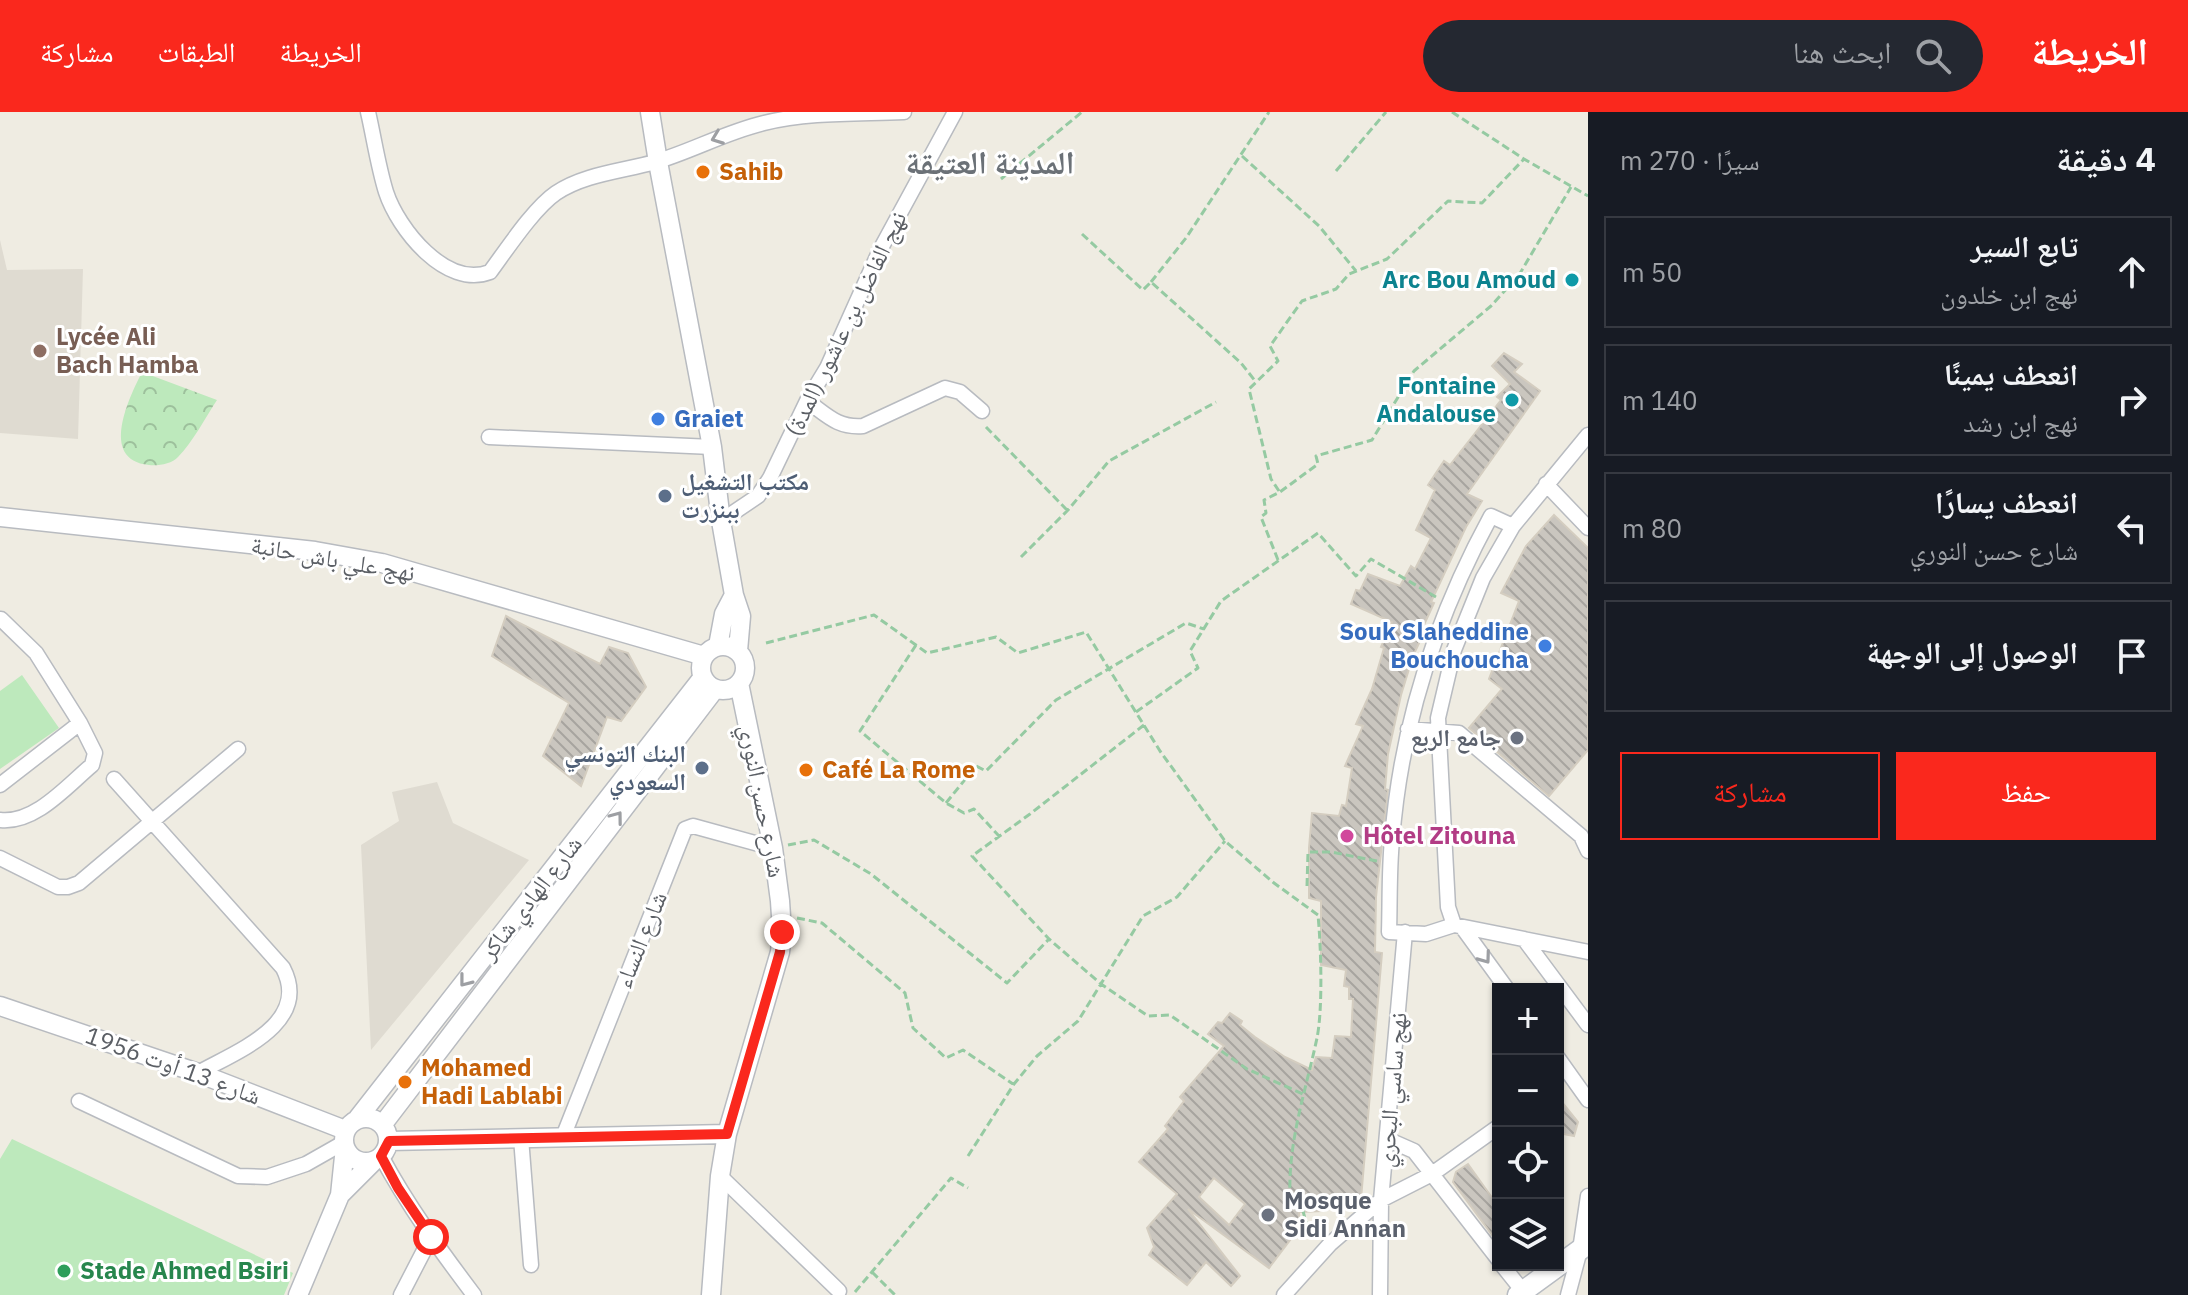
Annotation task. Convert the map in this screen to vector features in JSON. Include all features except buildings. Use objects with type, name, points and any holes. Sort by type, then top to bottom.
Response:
[{"type":"main road","points":[[1522,1294],[1584,1247]]},
{"type":"street","points":[[368,112],[387,194],[403,222],[433,260],[468,276],[490,272],[554,194],[593,178],[658,162],[738,130],[778,120],[799,116],[904,112]]},
{"type":"street","points":[[650,112],[712,447],[734,595],[741,616],[738,651]]},
{"type":"street","points":[[945,112],[955,112]]},
{"type":"street","name":"نهج الفاضل بن عاشور (المدة)","points":[[721,521],[758,496],[770,478],[807,401],[827,368],[880,250],[955,112]]},
{"type":"street","points":[[807,401],[842,426],[850,427],[863,426],[945,388],[960,392],[982,411]]},
{"type":"street","points":[[1502,983],[1458,926],[1448,907],[1438,718],[1454,650],[1483,578],[1513,526],[1588,435]]},
{"type":"street","points":[[489,437],[712,447]]},
{"type":"street","points":[[1546,484],[1588,528]]},
{"type":"street","points":[[1513,526],[1491,516],[1461,571],[1431,646],[1408,729],[1392,839],[1389,932],[1426,934],[1458,926],[1587,951]]},
{"type":"street","name":"نهج علي باش حانبة","points":[[0,517],[315,551],[382,563],[711,651]]},
{"type":"street","points":[[711,651],[732,647],[742,657],[745,670],[739,683],[732,688],[709,683],[701,670],[734,595]]},
{"type":"street","points":[[0,820],[14,822],[36,811],[92,765],[95,753],[36,653],[1,619]]},
{"type":"street","name":"شارع الهادي شاكر","points":[[348,1134],[709,683]]},
{"type":"street","name":"شارع الهادي شاكر","points":[[340,1195],[382,1146],[709,683]]},
{"type":"street","name":"شارع حسن النوري","points":[[711,1295],[720,1176],[727,1134],[780,952],[781,915],[773,848],[739,683]]},
{"type":"street","points":[[0,785],[80,723]]},
{"type":"street","points":[[1408,729],[1459,733],[1581,836],[1588,851]]},
{"type":"street","points":[[0,858],[58,887],[79,883],[238,749]]},
{"type":"street","points":[[114,779],[283,968],[288,978],[284,1013],[269,1033],[198,1073]]},
{"type":"street","name":"شارع النساء","points":[[563,1137],[685,829],[693,826],[773,848]]},
{"type":"street","name":"نهج ساسي البحري","points":[[1380,1295],[1381,1200],[1389,1140],[1405,932]]},
{"type":"street","points":[[1524,939],[1588,1025]]},
{"type":"street","name":"شارع 13 أوت 1956","points":[[0,1006],[198,1073],[348,1134]]},
{"type":"street","points":[[1564,1066],[1588,1100]]},
{"type":"street","points":[[1564,1080],[1571,1075]]},
{"type":"street","points":[[79,1101],[238,1176],[252,1178],[267,1177],[306,1164],[348,1134],[376,1119],[382,1146],[398,1188],[474,1295]]},
{"type":"street","points":[[1284,1295],[1330,1244],[1381,1200],[1432,1174],[1492,1131]]},
{"type":"street","points":[[348,1134],[356,1160],[382,1146],[521,1138],[727,1134]]},
{"type":"street","points":[[298,1295],[340,1195],[348,1134]]},
{"type":"street","points":[[521,1138],[531,1265]]},
{"type":"street","points":[[1389,1140],[1414,1151],[1492,1251]]},
{"type":"street","points":[[720,1176],[839,1291]]},
{"type":"street","points":[[1568,1295],[1584,1247],[1588,1196]]},
{"type":"street","points":[[401,1295],[431,1237]]},
{"type":"street","points":[[1506,1271],[1522,1294]]},
{"type":"path","points":[[1001,179],[1082,112]]},
{"type":"path","points":[[1082,234],[1143,290],[1186,238],[1269,112]]},
{"type":"path","points":[[1452,112],[1588,196]]},
{"type":"path","points":[[1336,171],[1383,113]]},
{"type":"path","points":[[1242,156],[1319,226],[1356,271]]},
{"type":"path","points":[[1280,492],[1271,479],[1249,389],[1278,361],[1270,346],[1302,301],[1336,289],[1349,274],[1387,259],[1448,201],[1482,203],[1524,159]]},
{"type":"path","points":[[1278,560],[1261,517],[1266,513],[1264,500],[1318,464],[1316,456],[1372,440],[1414,371],[1491,306],[1519,275],[1571,187]]},
{"type":"path","points":[[1151,282],[1241,363],[1256,382]]},
{"type":"path","points":[[1021,557],[1068,510],[1109,461],[1216,402]]},
{"type":"path","points":[[982,411],[986,428],[1068,510]]},
{"type":"path","points":[[1136,712],[1198,668],[1190,651],[1221,601],[1318,533],[1356,576],[1371,559],[1448,603]]},
{"type":"path","points":[[766,643],[874,615],[927,653],[996,637],[1018,653],[1086,632],[1144,725],[1225,841],[1318,915],[1318,1034],[1289,1165],[1290,1195],[1300,1200],[1306,1222],[1330,1244]]},
{"type":"path","points":[[946,803],[976,766],[986,771],[1056,700],[1186,623],[1205,629]]},
{"type":"path","points":[[916,645],[860,731],[946,803],[964,813],[974,809],[999,836]]},
{"type":"path","points":[[1144,725],[972,856],[1049,939],[1101,984],[1148,1016],[1170,1015],[1247,1069],[1303,1094]]},
{"type":"path","points":[[773,848],[814,840],[871,874],[1007,983],[1049,939]]},
{"type":"path","points":[[968,1156],[1014,1084],[1037,1056],[1078,1021],[1143,916],[1177,897],[1225,841]]},
{"type":"path","points":[[1307,886],[1308,852],[1331,852],[1391,864]]},
{"type":"path","points":[[781,915],[822,923],[905,993],[913,1028],[946,1058],[963,1050],[1014,1084]]},
{"type":"path","points":[[839,1291],[855,1292],[951,1178],[968,1188]]},
{"type":"path","points":[[872,1272],[895,1295]]},
{"type":"shaded area","name":"Lycée Ali Bach Hamba","points":[[0,240],[7,270],[83,269],[78,439],[0,433]]},
{"type":"shaded area","points":[[437,782],[453,823],[529,860],[371,1050],[361,845],[399,821],[392,792]]},
{"type":"green space","points":[[142,372],[217,400],[183,451],[165,464],[149,465],[134,461],[125,452],[121,440],[125,411]]},
{"type":"green space","points":[[22,675],[59,728],[0,769],[0,691]]},
{"type":"green space","points":[[12,1139],[293,1273],[284,1295],[0,1295],[0,1159]]},
{"type":"place","name":"Sahib","points":[[703,172]]},
{"type":"place","name":"Arc Bou Amoud","points":[[1572,280]]},
{"type":"place","name":"Lycée Ali Bach Hamba","points":[[40,351]]},
{"type":"place","name":"Fontaine Andalouse","points":[[1512,400]]},
{"type":"place","name":"Graiet","points":[[658,419]]},
{"type":"place","name":"مكتب التشغيل ببنزرت","points":[[665,496]]},
{"type":"place","name":"Souk Slaheddine Bouchoucha","points":[[1545,646]]},
{"type":"place","name":"جامع الربع","points":[[1517,738]]},
{"type":"place","name":"البنك التونسي السعودي","points":[[702,768]]},
{"type":"place","name":"Café La Rome","points":[[806,770]]},
{"type":"place","name":"Hôtel Zitouna","points":[[1347,836]]},
{"type":"place","name":"Mohamed Hadi Lablabi","points":[[405,1082]]},
{"type":"place","name":"Mosque Sidi Annan","points":[[1268,1215]]},
{"type":"place","name":"Stade Ahmed Bsiri","points":[[64,1271]]},
{"type":"district","name":"المدينة العتيقة","points":[[990,163]]},
{"type":"route","points":[[431,1237],[381,1156],[389,1141],[727,1134],[780,952],[782,932]]}]
